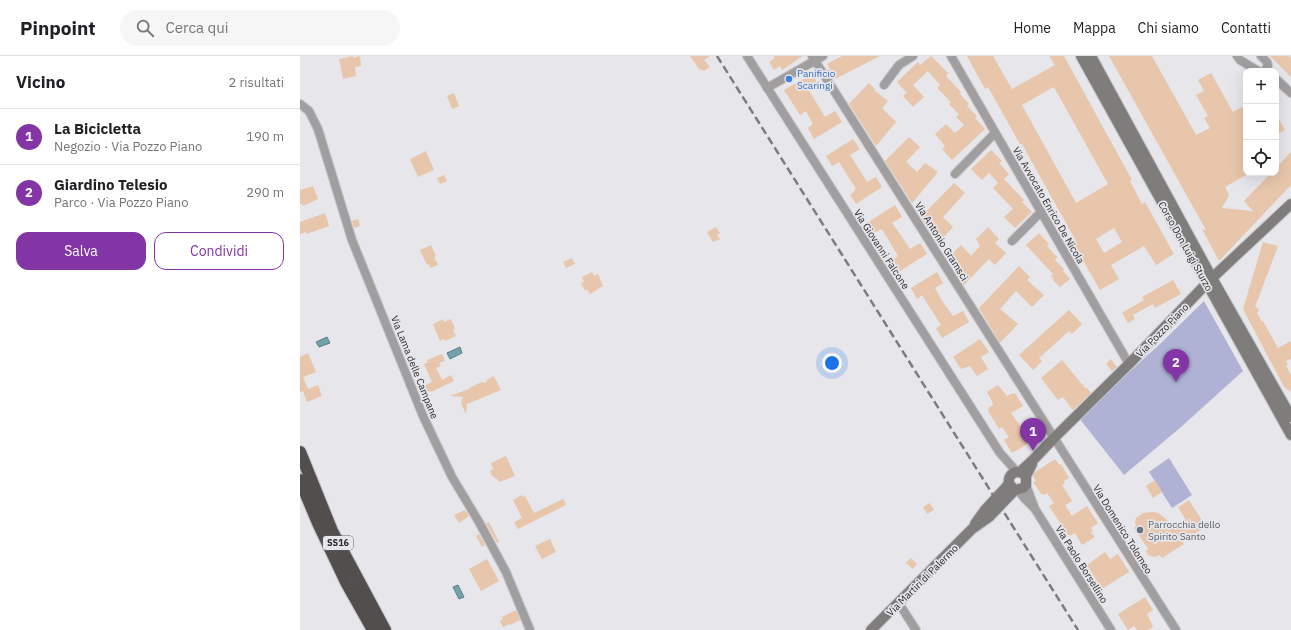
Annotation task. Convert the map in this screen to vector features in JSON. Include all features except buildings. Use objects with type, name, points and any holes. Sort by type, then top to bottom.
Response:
[{"type":"highway","name":"SS16","points":[[300,452],[332,531],[385,630]]},
{"type":"highway","name":"SS16","points":[[300,480],[318,523],[346,582],[373,630]]},
{"type":"street","name":"Via Giovanni Falcone","points":[[747,56],[1017,481]]},
{"type":"street","points":[[767,88],[813,58],[823,56]]},
{"type":"street","points":[[884,85],[898,65],[913,56]]},
{"type":"street","name":"Via Avvocato Enrico De Nicola","points":[[951,56],[1129,364]]},
{"type":"street","name":"Corso Don Luigi Sturzo","points":[[1081,56],[1210,281],[1291,417]]},
{"type":"street","name":"Corso Don Luigi Sturzo","points":[[1091,56],[1291,435]]},
{"type":"street","points":[[1237,56],[1240,60],[1257,68]]},
{"type":"street","points":[[1261,56],[1267,62],[1268,66],[1266,68]]},
{"type":"street","name":"Via Antonio Gramsci","points":[[813,58],[1055,437]]},
{"type":"street","points":[[1279,82],[1291,93]]},
{"type":"street","name":"Via Lama delle Campane","points":[[300,104],[309,111],[318,129],[352,240],[423,416],[452,477],[479,522],[506,572],[530,630]]},
{"type":"street","points":[[955,174],[995,133]]},
{"type":"street","name":"Via Pozzo Piano","points":[[972,529],[985,510],[1017,481],[1035,458],[1055,437],[1210,281],[1291,204]]},
{"type":"street","points":[[1012,241],[1041,212]]},
{"type":"street","name":"Via Domenico Tolomeo","points":[[1055,437],[1176,630]]},
{"type":"street","name":"Via Paolo Borsellino","points":[[1017,481],[1111,630]]},
{"type":"street","name":"Via Martiri di Palermo","points":[[871,630],[972,529]]},
{"type":"street","points":[[898,602],[916,630]]},
{"type":"shaded area","points":[[1204,301],[1243,371],[1181,427],[1124,475],[1079,418],[1161,343]]},
{"type":"shaded area","points":[[327,337],[330,343],[319,347],[316,342]]},
{"type":"shaded area","points":[[460,347],[462,353],[450,359],[447,353]]},
{"type":"shaded area","points":[[1169,458],[1192,495],[1172,508],[1149,472]]},
{"type":"shaded area","points":[[458,585],[464,597],[459,599],[453,587]]},
{"type":"railway","points":[[717,56],[1078,630]]},
{"type":"place","name":"Panificio Scaringi","points":[[789,79]]},
{"type":"place","name":"Giardino Telesio","points":[[1176,382]]},
{"type":"place","name":"La Bicicletta","points":[[1033,451]]},
{"type":"place","name":"Parrocchia dello Spirito Santo","points":[[1140,530]]}]
